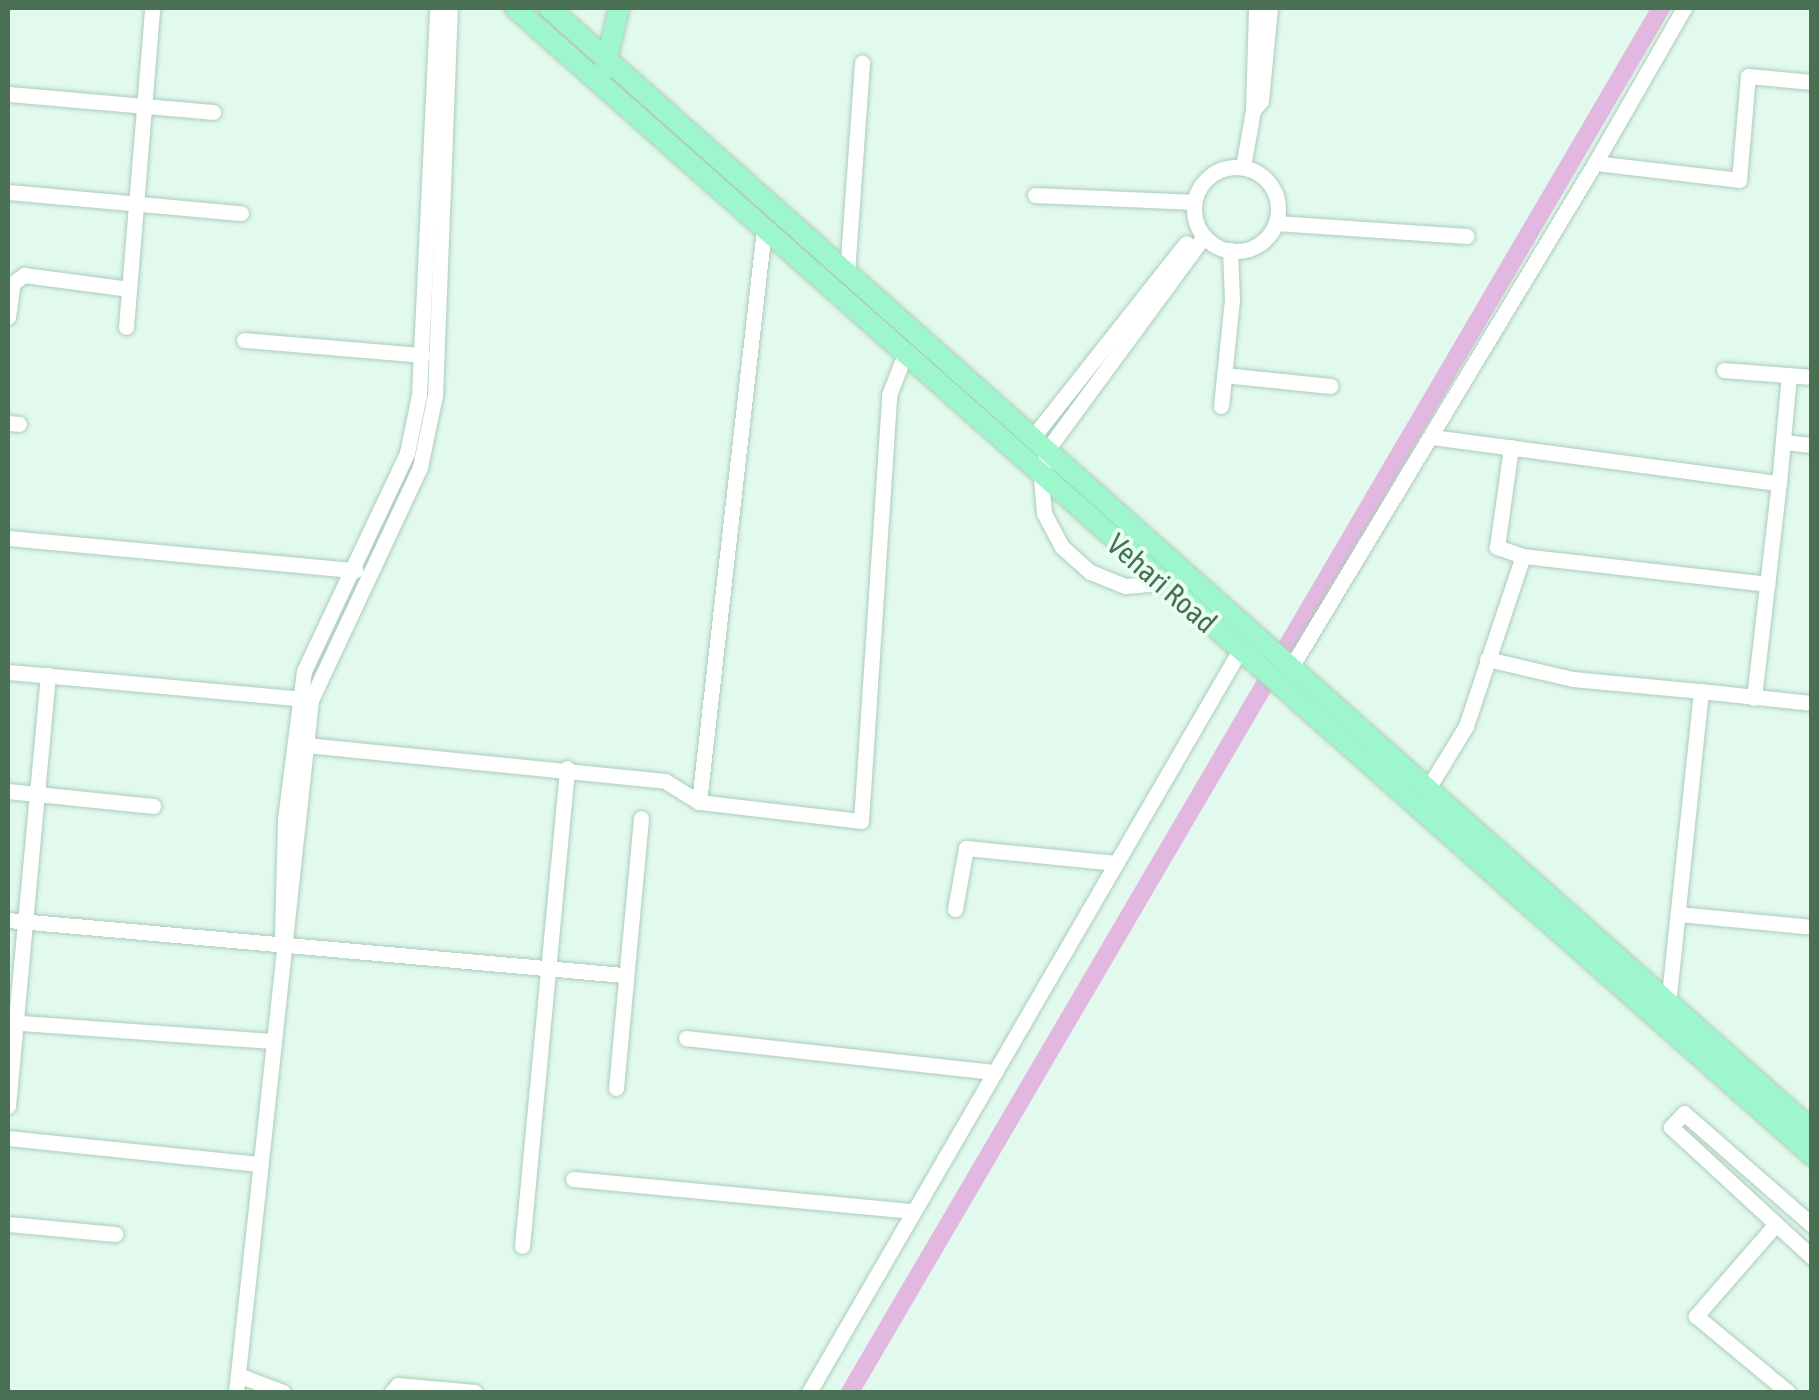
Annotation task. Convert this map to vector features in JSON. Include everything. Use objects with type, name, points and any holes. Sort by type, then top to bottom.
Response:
[{"type":"main road","name":"Vehari Road","points":[[515,8],[1812,1155]]},
{"type":"main road","name":"Vehari Road","points":[[549,8],[1812,1130]]},
{"type":"main road","points":[[598,82],[608,60],[619,8]]},
{"type":"street","points":[[126,328],[152,8]]},
{"type":"street","points":[[282,940],[278,922],[304,699],[316,644],[356,570],[408,453],[422,355],[437,8]]},
{"type":"street","points":[[236,1392],[282,940],[290,921],[306,745],[304,699],[420,466],[441,351],[450,8]]},
{"type":"street","points":[[1243,167],[1253,110],[1256,8]]},
{"type":"street","points":[[1253,110],[1261,101],[1270,8]]},
{"type":"street","points":[[1290,669],[1596,163],[1684,8]]},
{"type":"street","points":[[847,272],[862,63]]},
{"type":"street","points":[[1596,163],[1739,180],[1748,76],[1812,82]]},
{"type":"street","points":[[8,94],[212,112]]},
{"type":"street","points":[[1243,167],[1268,181],[1279,208],[1276,223],[1258,245],[1230,250],[1201,232],[1194,202],[1206,178],[1243,167]]},
{"type":"street","points":[[8,192],[241,212]]},
{"type":"street","points":[[1035,195],[1194,202]]},
{"type":"street","points":[[1276,223],[1467,236]]},
{"type":"street","points":[[699,802],[764,229]]},
{"type":"street","points":[[1188,577],[1163,585],[1125,586],[1090,572],[1062,547],[1044,513],[1040,443],[1201,232]]},
{"type":"street","points":[[1221,406],[1230,250]]},
{"type":"street","points":[[8,317],[12,283],[24,275],[129,289]]},
{"type":"street","points":[[244,340],[422,355]]},
{"type":"street","points":[[306,745],[524,771],[566,768],[665,781],[699,802],[861,821],[889,395],[906,354]]},
{"type":"street","points":[[1724,370],[1812,377]]},
{"type":"street","points":[[1224,375],[1330,386]]},
{"type":"street","points":[[1754,698],[1789,375]]},
{"type":"street","points":[[1432,437],[1779,483]]},
{"type":"street","points":[[1783,442],[1812,445]]},
{"type":"street","points":[[1511,447],[1496,547],[1522,556],[1767,584]]},
{"type":"street","points":[[8,538],[356,570]]},
{"type":"street","points":[[1427,790],[1466,726],[1522,556]]},
{"type":"street","points":[[809,1392],[1241,651]]},
{"type":"street","points":[[1487,659],[1573,680],[1812,703]]},
{"type":"street","points":[[8,672],[304,699]]},
{"type":"street","points":[[8,1106],[12,1022],[26,921],[48,676]]},
{"type":"street","points":[[1668,1004],[1701,690]]},
{"type":"street","points":[[522,1246],[566,768]]},
{"type":"street","points":[[8,791],[153,806]]},
{"type":"street","points":[[616,1088],[623,975],[640,818]]},
{"type":"street","points":[[955,908],[966,848],[1116,863]]},
{"type":"street","points":[[1678,914],[1812,927]]},
{"type":"street","points":[[8,920],[282,940],[623,975]]},
{"type":"street","points":[[12,1022],[271,1041]]},
{"type":"street","points":[[686,1038],[995,1072]]},
{"type":"street","points":[[1812,1226],[1684,1113],[1671,1127],[1812,1257]]},
{"type":"street","points":[[8,1138],[259,1164]]},
{"type":"street","points":[[574,1178],[914,1211]]},
{"type":"street","points":[[8,1224],[116,1234]]},
{"type":"street","points":[[1775,1225],[1696,1316],[1788,1392]]},
{"type":"street","points":[[238,1375],[283,1392]]},
{"type":"street","points":[[392,1392],[398,1385],[475,1392]]},
{"type":"waterway","points":[[850,1392],[1661,8]]}]
